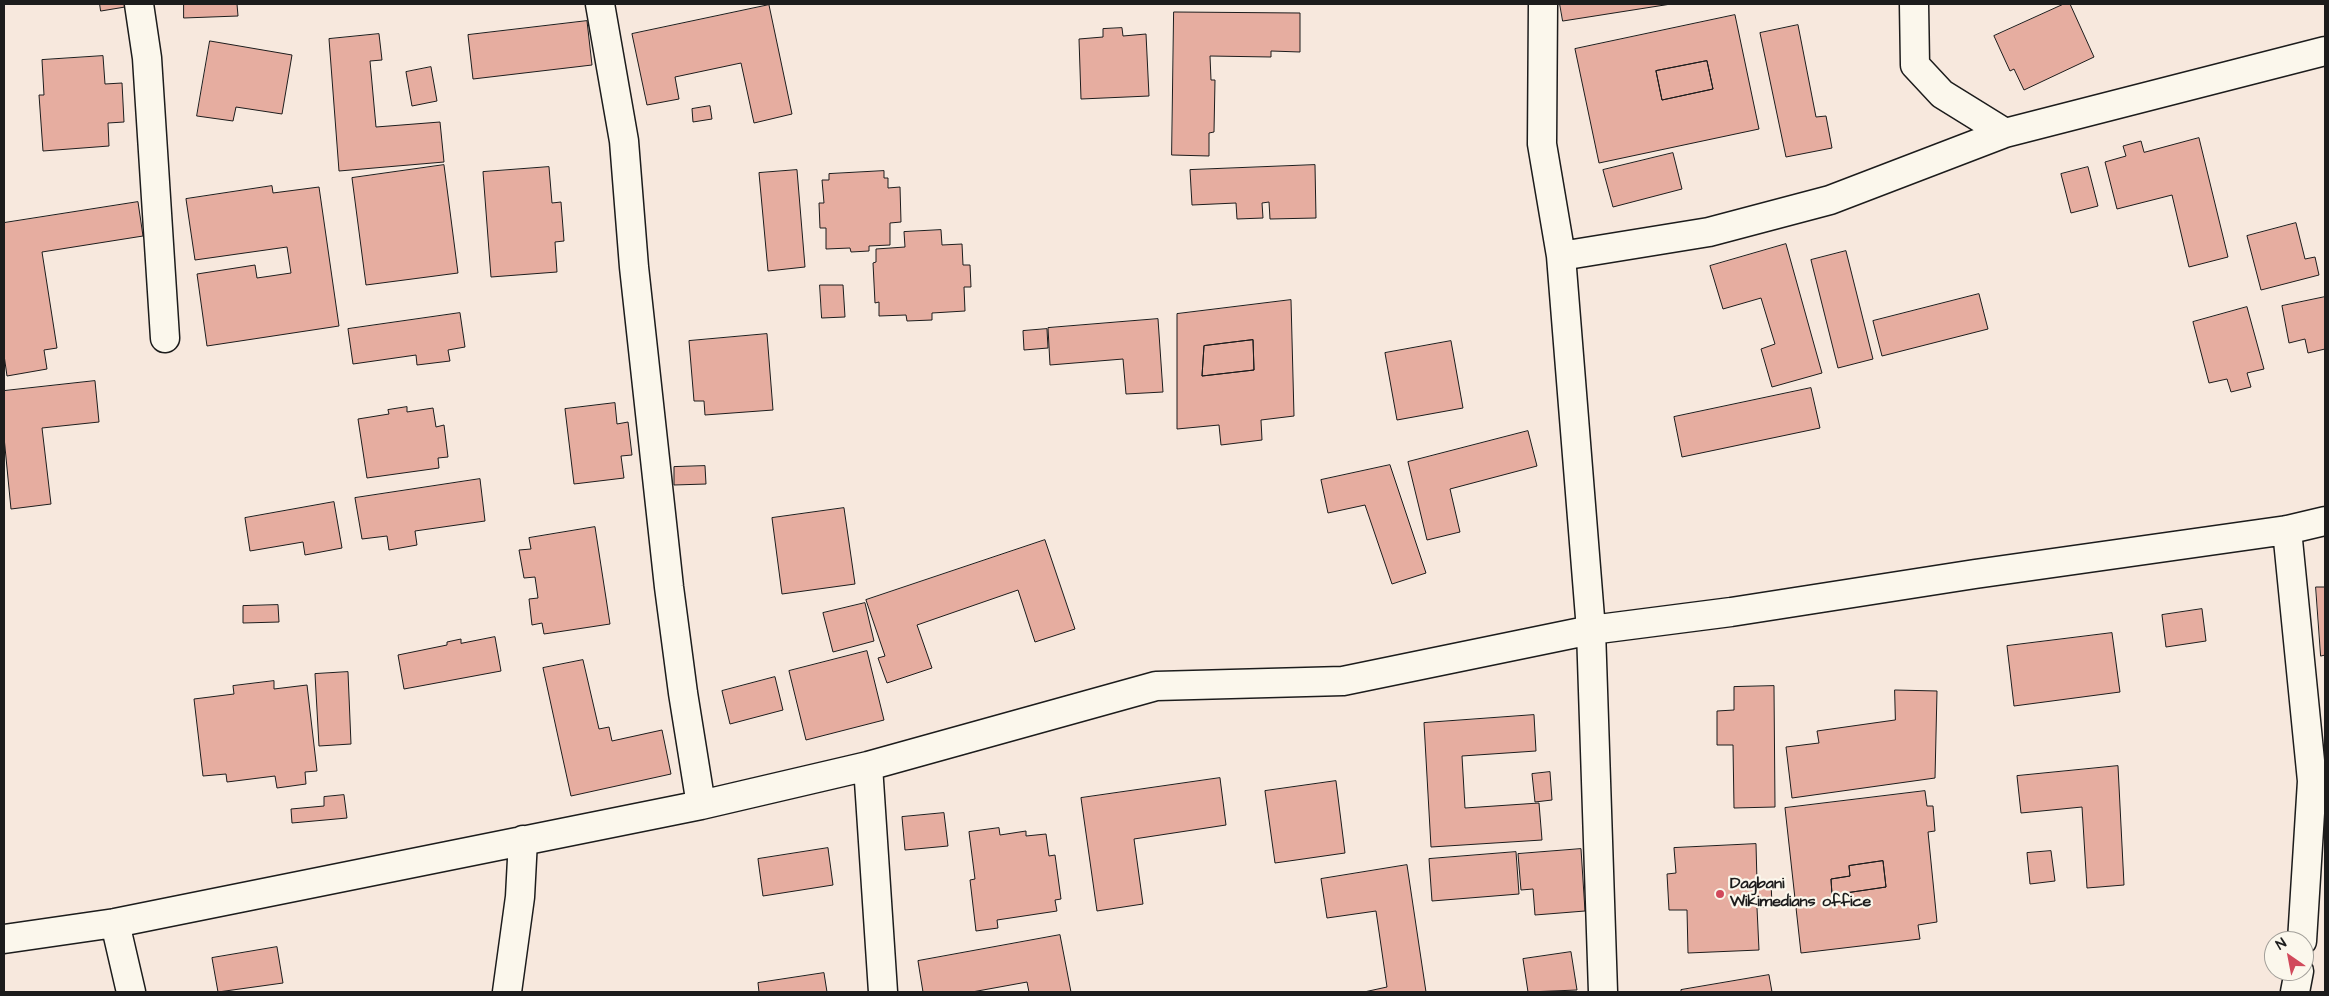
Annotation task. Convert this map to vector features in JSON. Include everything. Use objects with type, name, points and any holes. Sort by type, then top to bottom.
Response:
[{"type":"street","points":[[138,4],[147,58],[165,338]]},
{"type":"street","points":[[600,4],[624,141],[634,267],[669,586],[683,693],[701,805]]},
{"type":"street","points":[[1543,4],[1542,144],[1561,256],[1591,630],[1603,992]]},
{"type":"street","points":[[1914,4],[1915,64],[1942,94],[2005,133]]},
{"type":"street","points":[[1561,256],[1709,232],[1811,205],[2005,133],[2325,51]]},
{"type":"street","points":[[4,939],[115,923],[701,805],[868,766],[1156,686],[1342,681],[1591,630],[1731,612],[1975,574],[2287,530],[2325,521]]},
{"type":"street","points":[[2287,530],[2312,781],[2303,931]]},
{"type":"street","points":[[868,766],[883,992]]},
{"type":"street","points":[[507,992],[520,897],[523,840]]},
{"type":"street","points":[[115,923],[131,992]]},
{"type":"building","points":[[100,4],[124,4],[125,7],[101,11]]},
{"type":"building","points":[[184,4],[237,4],[238,16],[184,18]]},
{"type":"building","points":[[1560,4],[1671,4],[1563,21]]},
{"type":"building","points":[[2064,4],[2070,4],[2094,57],[2024,90],[2014,69],[2010,71],[1994,36]]},
{"type":"building","points":[[769,5],[792,114],[754,123],[741,63],[675,77],[679,99],[647,105],[632,34]]},
{"type":"building","points":[[1174,12],[1300,13],[1300,52],[1271,51],[1271,57],[1210,56],[1211,80],[1215,80],[1214,132],[1209,133],[1209,156],[1172,155]]},
{"type":"building","points":[[1735,15],[1759,129],[1599,163],[1575,49]],"holes":[[[1707,61],[1713,89],[1662,100],[1656,71]]]},
{"type":"building","points":[[587,21],[592,65],[473,79],[468,35]]},
{"type":"building","points":[[1798,25],[1816,117],[1826,116],[1832,148],[1786,157],[1760,33]]},
{"type":"building","points":[[1122,28],[1123,36],[1146,34],[1149,96],[1081,99],[1079,39],[1103,37],[1103,29]]},
{"type":"building","points":[[379,34],[382,60],[370,61],[376,127],[440,122],[444,162],[339,171],[329,39]]},
{"type":"building","points":[[210,41],[292,55],[282,114],[236,107],[233,121],[197,116]]},
{"type":"building","points":[[103,56],[105,84],[122,83],[124,122],[108,123],[109,146],[43,151],[39,95],[44,95],[42,60]]},
{"type":"building","points":[[1707,61],[1713,89],[1662,100],[1656,71]]},
{"type":"building","points":[[431,67],[437,101],[412,106],[406,72]]},
{"type":"building","points":[[710,106],[712,119],[693,122],[692,109]]},
{"type":"building","points":[[2199,138],[2228,257],[2189,267],[2172,195],[2117,209],[2105,162],[2126,156],[2123,146],[2141,141],[2144,152]]},
{"type":"building","points":[[1673,153],[1682,189],[1613,207],[1603,170]]},
{"type":"building","points":[[444,165],[458,273],[366,285],[352,178]]},
{"type":"building","points":[[1315,165],[1316,218],[1270,219],[1269,202],[1262,203],[1263,218],[1237,219],[1236,203],[1192,205],[1190,170]]},
{"type":"building","points":[[549,167],[552,203],[561,202],[564,241],[555,242],[557,272],[491,277],[483,172]]},
{"type":"building","points":[[2088,167],[2098,206],[2071,213],[2061,174]]},
{"type":"building","points":[[797,170],[805,267],[768,271],[759,173]]},
{"type":"building","points":[[884,171],[884,178],[888,178],[888,188],[900,187],[901,222],[890,223],[890,245],[869,246],[869,251],[851,252],[850,248],[826,249],[826,228],[820,228],[819,203],[824,203],[822,180],[829,180],[829,174]]},
{"type":"building","points":[[272,186],[273,193],[319,187],[339,326],[207,346],[197,274],[255,265],[257,278],[291,273],[287,247],[195,260],[186,199]]},
{"type":"building","points":[[138,202],[143,236],[42,252],[57,348],[44,350],[47,369],[7,376],[4,355],[4,223]]},
{"type":"building","points":[[2296,223],[2305,259],[2315,257],[2319,275],[2261,290],[2247,236]]},
{"type":"building","points":[[941,230],[942,245],[962,244],[963,265],[970,265],[971,287],[964,287],[965,311],[932,313],[932,320],[907,321],[906,315],[879,316],[879,302],[875,303],[873,263],[876,262],[876,249],[905,247],[904,232]]},
{"type":"building","points":[[1786,244],[1822,373],[1772,387],[1761,349],[1775,344],[1761,298],[1723,309],[1710,266]]},
{"type":"building","points":[[1846,251],[1873,359],[1838,368],[1811,260]]},
{"type":"building","points":[[820,285],[843,285],[845,317],[822,318]]},
{"type":"building","points":[[1979,294],[1988,329],[1882,356],[1873,321]]},
{"type":"building","points":[[2325,297],[2325,349],[2308,353],[2305,339],[2289,343],[2282,306]]},
{"type":"building","points":[[1291,300],[1294,416],[1261,420],[1262,440],[1221,445],[1219,425],[1177,429],[1177,314]],"holes":[[[1253,340],[1254,370],[1202,376],[1204,346]]]},
{"type":"building","points":[[2247,307],[2264,369],[2247,373],[2251,387],[2231,392],[2227,379],[2209,383],[2193,322]]},
{"type":"building","points":[[460,313],[465,347],[448,350],[450,361],[417,365],[416,355],[353,364],[348,329]]},
{"type":"building","points":[[1158,319],[1163,392],[1126,394],[1123,359],[1050,365],[1048,328]]},
{"type":"building","points":[[1047,329],[1048,348],[1024,350],[1023,331]]},
{"type":"building","points":[[767,334],[773,410],[705,415],[704,401],[694,401],[689,341]]},
{"type":"building","points":[[1253,340],[1254,370],[1202,376],[1204,346]]},
{"type":"building","points":[[1451,341],[1463,408],[1397,420],[1385,353]]},
{"type":"building","points":[[95,381],[99,422],[42,428],[51,504],[11,509],[4,437],[4,391]]},
{"type":"building","points":[[1811,388],[1820,428],[1682,457],[1674,417]]},
{"type":"building","points":[[615,403],[617,424],[628,422],[632,455],[621,456],[624,478],[574,484],[565,409]]},
{"type":"building","points":[[407,407],[407,412],[433,408],[436,427],[444,425],[448,457],[438,458],[439,468],[367,478],[358,419],[389,414],[388,410]]},
{"type":"building","points":[[1528,431],[1537,466],[1450,489],[1460,532],[1427,540],[1408,462]]},
{"type":"building","points":[[1390,465],[1426,573],[1392,584],[1365,505],[1328,513],[1321,480]]},
{"type":"building","points":[[705,466],[706,484],[674,485],[674,467]]},
{"type":"building","points":[[480,479],[485,521],[415,531],[417,545],[389,550],[387,536],[362,539],[355,498]]},
{"type":"building","points":[[334,502],[342,548],[305,555],[303,542],[250,551],[245,518]]},
{"type":"building","points":[[844,508],[855,584],[782,594],[772,518]]},
{"type":"building","points":[[595,527],[610,624],[544,634],[542,623],[532,625],[529,599],[538,598],[535,577],[524,578],[519,550],[531,549],[529,538]]},
{"type":"building","points":[[1045,540],[1075,629],[1035,642],[1018,590],[917,625],[932,668],[887,683],[878,658],[885,656],[866,600]]},
{"type":"building","points":[[2316,587],[2325,587],[2325,655],[2321,656]]},
{"type":"building","points":[[865,603],[874,641],[833,652],[823,613]]},
{"type":"building","points":[[278,605],[279,622],[243,623],[243,606]]},
{"type":"building","points":[[2202,609],[2206,641],[2166,647],[2162,615]]},
{"type":"building","points":[[2112,633],[2120,692],[2014,706],[2007,646]]},
{"type":"building","points":[[495,637],[501,671],[404,689],[398,655],[447,645],[447,642],[461,639],[461,643]]},
{"type":"building","points":[[867,651],[884,720],[806,740],[789,671]]},
{"type":"building","points":[[583,660],[599,729],[609,727],[612,741],[662,730],[671,774],[571,796],[543,668]]},
{"type":"building","points":[[348,672],[351,744],[319,746],[315,674]]},
{"type":"building","points":[[775,677],[783,710],[730,724],[722,691]]},
{"type":"building","points":[[274,681],[274,689],[307,685],[317,771],[305,772],[306,784],[277,788],[275,776],[227,782],[226,774],[203,776],[194,699],[234,694],[233,686]]},
{"type":"building","points":[[1774,686],[1775,807],[1734,808],[1733,745],[1717,745],[1717,711],[1734,710],[1734,687]]},
{"type":"building","points":[[1895,690],[1937,691],[1935,778],[1792,798],[1786,747],[1819,743],[1817,731],[1895,720]]},
{"type":"building","points":[[1534,715],[1536,751],[1462,756],[1465,808],[1539,803],[1542,840],[1431,847],[1424,723]]},
{"type":"building","points":[[2118,766],[2124,885],[2087,888],[2082,807],[2021,813],[2017,776]]},
{"type":"building","points":[[1550,772],[1552,800],[1535,802],[1532,774]]},
{"type":"building","points":[[1220,778],[1226,825],[1134,839],[1143,904],[1097,911],[1081,798]]},
{"type":"building","points":[[1336,781],[1345,853],[1275,863],[1265,791]]},
{"type":"building","points":[[1925,791],[1927,806],[1933,806],[1935,831],[1928,832],[1937,922],[1918,925],[1920,939],[1801,953],[1785,808]],"holes":[[[1883,861],[1886,887],[1832,895],[1831,879],[1850,876],[1849,866]]]},
{"type":"building","points":[[344,795],[347,818],[292,823],[291,809],[324,806],[324,797]]},
{"type":"building","points":[[944,813],[948,846],[905,850],[902,817]]},
{"type":"building","points":[[999,828],[1000,835],[1026,831],[1026,836],[1046,834],[1049,856],[1055,855],[1061,899],[1055,900],[1057,911],[997,920],[998,928],[976,931],[970,880],[975,879],[969,832]]},
{"type":"building","name":"Dagbani Wikimedians office","points":[[1756,844],[1757,882],[1771,881],[1772,906],[1757,908],[1759,950],[1688,953],[1687,910],[1669,910],[1667,874],[1676,873],[1674,848]]},
{"type":"building","points":[[828,848],[833,885],[763,896],[758,859]]},
{"type":"building","points":[[1581,849],[1585,911],[1535,915],[1533,889],[1521,890],[1518,854]]},
{"type":"building","points":[[2051,851],[2055,881],[2030,884],[2027,853]]},
{"type":"building","points":[[1516,852],[1519,894],[1432,901],[1429,859]]},
{"type":"building","points":[[1883,861],[1886,887],[1832,895],[1831,879],[1850,876],[1849,866]]},
{"type":"building","points":[[1407,865],[1426,992],[1364,992],[1387,987],[1376,911],[1327,918],[1321,879]]},
{"type":"building","points":[[1060,935],[1071,992],[1029,992],[1027,982],[972,992],[923,992],[918,961]]},
{"type":"building","points":[[277,947],[283,983],[218,992],[212,958]]},
{"type":"building","points":[[1571,952],[1577,990],[1528,992],[1523,959]]},
{"type":"building","points":[[824,973],[827,992],[759,992],[758,983]]},
{"type":"building","points":[[1769,975],[1772,992],[1681,992],[1681,990]]},
{"type":"place","name":"Dagbani Wikimedians office","points":[[1720,894]]}]
